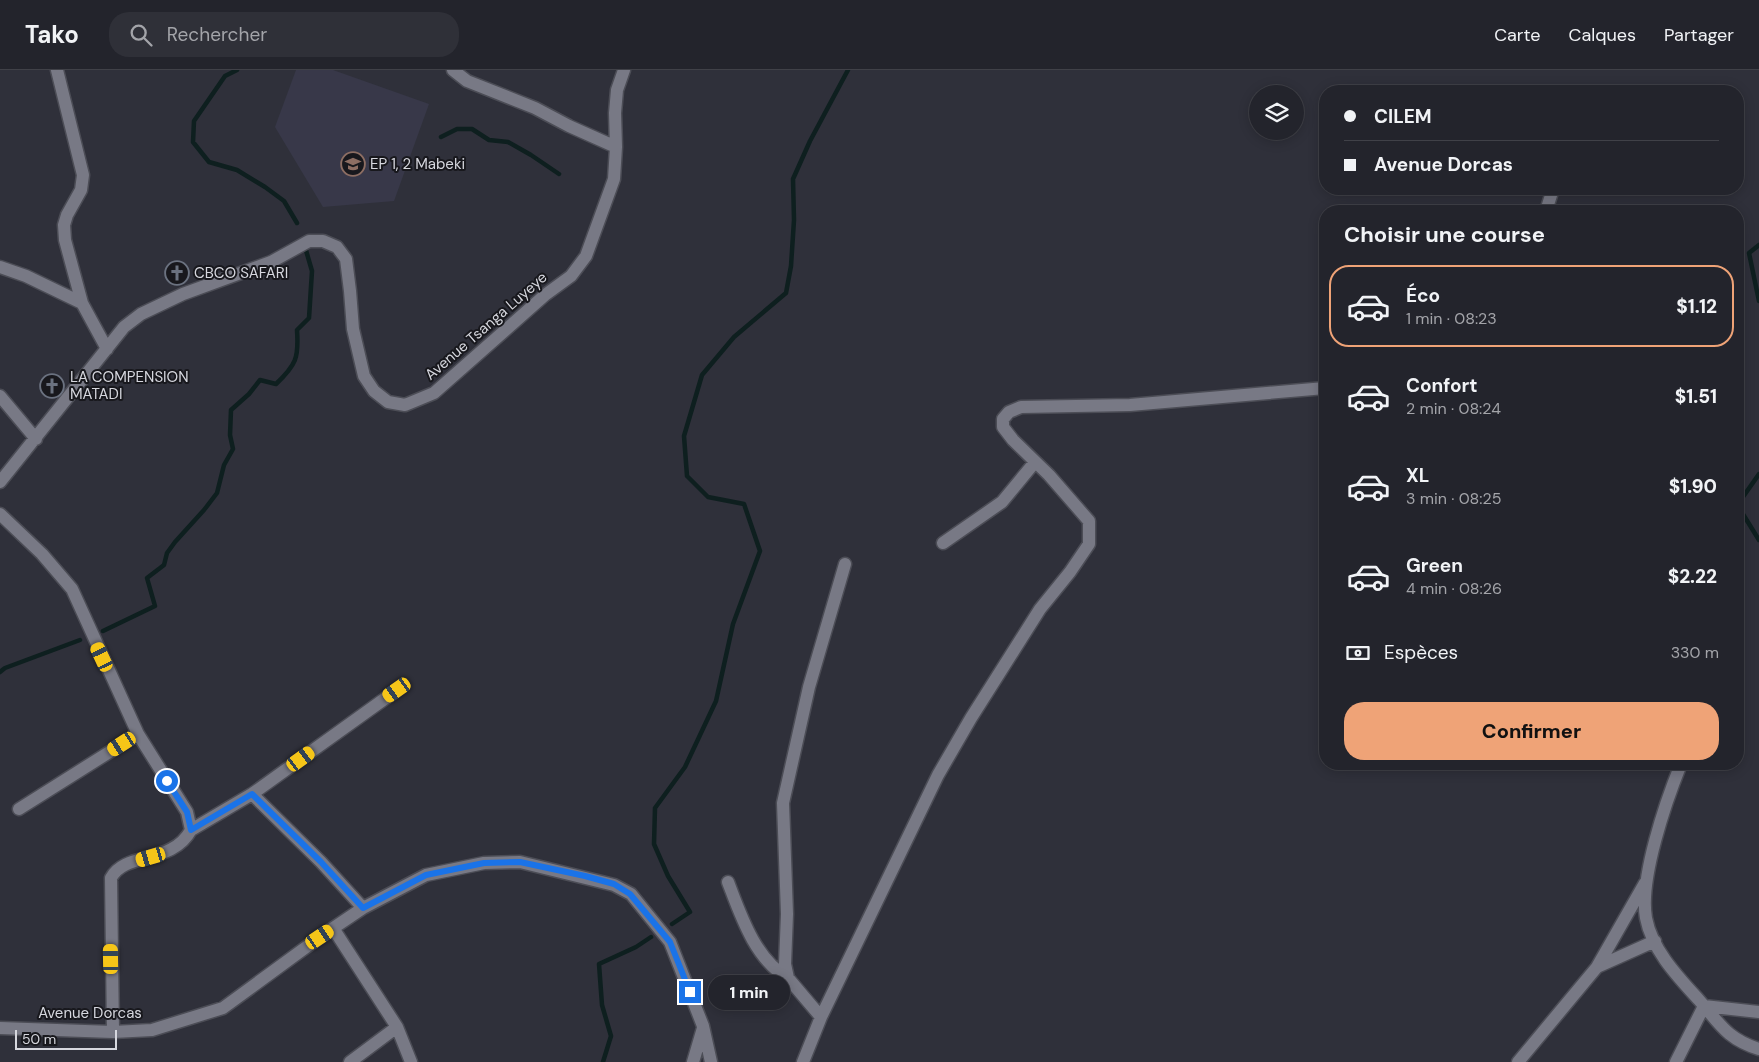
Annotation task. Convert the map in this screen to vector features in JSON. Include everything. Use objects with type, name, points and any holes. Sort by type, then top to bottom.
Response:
[{"type":"street","points":[[57,70],[83,175],[81,190],[67,215],[64,225],[65,240],[82,303],[107,349]]},
{"type":"street","points":[[453,70],[467,81],[535,108],[616,147]]},
{"type":"street","name":"Avenue Tsanga Luyeye","points":[[0,482],[124,327],[155,306],[271,262],[309,241],[323,241],[337,248],[346,260],[353,330],[364,376],[374,391],[388,402],[405,404],[434,393],[545,295],[571,276],[586,256],[614,178],[616,98],[624,70]]},
{"type":"street","points":[[0,267],[26,276],[82,303]]},
{"type":"street","points":[[803,1062],[821,1017],[938,774],[1040,609],[1070,572],[1089,544],[1088,521],[1049,475],[1013,440],[1003,427],[1003,419],[1009,412],[1021,407],[1130,405],[1319,389]]},
{"type":"street","points":[[0,396],[36,439]]},
{"type":"street","points":[[943,543],[1002,502],[1035,462]]},
{"type":"street","points":[[0,514],[42,554],[72,589],[138,734],[187,812],[191,830]]},
{"type":"street","points":[[788,978],[785,964],[787,914],[783,802],[809,687],[844,564]]},
{"type":"street","points":[[113,1032],[110,878],[117,870],[132,863],[173,850],[187,838],[191,830],[252,794],[397,690]]},
{"type":"street","points":[[19,809],[138,734]]},
{"type":"street","points":[[1518,1062],[1597,966],[1645,883],[1670,790],[1678,770]]},
{"type":"street","points":[[252,794],[321,862],[363,908]]},
{"type":"street","name":"Avenue Dorcas","points":[[0,1028],[113,1032],[152,1030],[223,1008],[363,908],[426,875],[484,863],[520,862],[614,884],[630,894],[670,942],[703,1026],[711,1062]]},
{"type":"street","points":[[728,882],[744,924],[760,950],[777,972],[788,978],[821,1017]]},
{"type":"street","points":[[1645,883],[1646,918],[1655,941],[1670,967],[1727,1034],[1742,1044],[1759,1049]]},
{"type":"street","points":[[333,928],[397,1027],[410,1062]]},
{"type":"street","points":[[1597,966],[1655,941]]},
{"type":"street","points":[[1704,1006],[1759,1012]]},
{"type":"street","points":[[1676,1062],[1704,1006]]},
{"type":"street","points":[[692,1062],[703,1026]]},
{"type":"street","points":[[350,1062],[397,1027]]},
{"type":"shaded area","name":"EP 1, 2 Mabeki","points":[[296,70],[333,70],[429,104],[394,201],[323,207],[275,127]]},
{"type":"waterway","points":[[237,70],[225,76],[194,121],[193,142],[209,162],[237,170],[284,201],[297,223]]},
{"type":"waterway","points":[[672,924],[690,912],[668,876],[654,844],[655,808],[685,767],[716,701],[733,624],[760,551],[744,504],[708,497],[687,476],[684,436],[702,375],[734,337],[786,293],[791,266],[794,220],[793,179],[810,141],[848,70]]},
{"type":"waterway","points":[[441,137],[457,129],[472,129],[489,140],[508,142],[559,174]]},
{"type":"waterway","points":[[1759,245],[1749,253],[1759,301]]},
{"type":"waterway","points":[[103,631],[155,606],[147,578],[164,565],[167,553],[175,542],[217,493],[224,465],[233,449],[230,435],[231,410],[249,394],[260,380],[276,384],[292,366],[297,354],[297,330],[309,318],[312,271],[305,247]]},
{"type":"waterway","points":[[1744,495],[1759,474]]},
{"type":"waterway","points":[[1744,516],[1759,540]]},
{"type":"waterway","points":[[0,672],[5,668],[80,640]]},
{"type":"waterway","points":[[603,1062],[611,1036],[602,1005],[599,964],[636,947],[651,937]]},
{"type":"place","name":"EP 1, 2 Mabeki","points":[[353,164]]},
{"type":"place","name":"CBCO SAFARI","points":[[177,273]]},
{"type":"place","name":"LA COMPENSION MATADI","points":[[52,386]]},
{"type":"route","points":[[167,781],[187,812],[191,830],[252,794],[321,862],[363,908],[426,875],[484,863],[520,862],[614,884],[630,894],[670,942],[690,992]]}]
